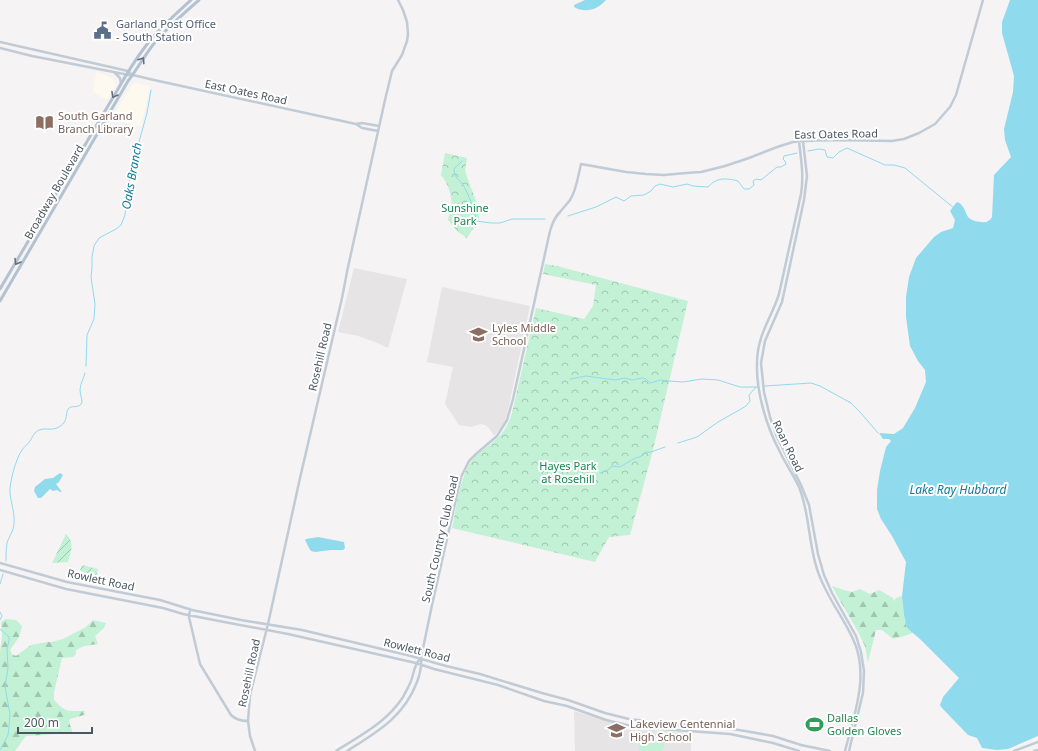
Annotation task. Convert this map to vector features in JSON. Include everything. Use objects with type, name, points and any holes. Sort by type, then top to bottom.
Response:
[{"type":"main road","name":"Broadway Boulevard","points":[[0,289],[142,50],[155,34],[191,0]]},
{"type":"main road","name":"Broadway Boulevard","points":[[0,301],[145,55],[172,24],[199,0]]},
{"type":"street","name":"Rosehill Road","points":[[255,751],[250,736],[248,721],[250,695],[268,624],[392,71],[402,55],[407,41],[407,22],[398,0]]},
{"type":"street","name":"East Oates Road","points":[[581,164],[646,174],[686,174],[725,166],[777,147],[803,140],[892,141],[904,139],[919,133],[935,124],[950,107],[956,95],[983,0]]},
{"type":"street","name":"East Oates Road","points":[[0,42],[81,60],[154,80],[356,124],[362,128],[378,131]]},
{"type":"street","name":"East Oates Road","points":[[0,48],[32,56],[127,73]]},
{"type":"street","points":[[80,65],[81,60]]},
{"type":"street","points":[[115,72],[120,78],[121,84]]},
{"type":"street","name":"East Oates Road","points":[[356,124],[362,123],[379,126]]},
{"type":"street","name":"Roan Road","points":[[803,140],[807,176],[804,200],[782,302],[770,327],[762,349],[762,378],[765,398],[774,428],[810,505],[818,554],[824,575],[836,602],[856,636],[864,662],[865,681],[863,693],[849,751]]},
{"type":"street","name":"Roan Road","points":[[799,141],[803,171],[801,194],[779,294],[760,340],[757,362],[758,379],[763,408],[770,430],[794,477],[805,504],[813,555],[819,576],[829,597],[849,631],[856,648],[860,669],[860,680],[857,701],[845,751]]},
{"type":"street","name":"South Country Club Road","points":[[347,751],[378,732],[396,716],[408,701],[416,684],[422,665],[421,658],[461,477],[469,461],[498,436],[507,420],[514,397],[550,232],[554,221],[570,200],[576,188],[581,164]]},
{"type":"street","name":"Rowlett Road","points":[[0,563],[67,582],[153,599],[190,609],[287,627],[421,658],[480,674],[629,719],[646,722],[745,730],[773,736],[818,750],[830,751]]},
{"type":"street","name":"Rowlett Road","points":[[0,570],[66,589],[307,638],[416,663],[498,685],[544,701],[626,725],[744,737],[773,742],[799,751]]},
{"type":"street","points":[[43,582],[45,576]]},
{"type":"street","points":[[94,595],[95,588]]},
{"type":"street","points":[[190,609],[189,615],[202,668],[231,715],[240,721],[248,721]]},
{"type":"street","points":[[307,638],[309,632]]},
{"type":"street","points":[[336,751],[386,718],[402,698],[410,682],[416,663],[421,658]]},
{"type":"street","points":[[572,708],[574,702]]},
{"type":"street","points":[[605,713],[605,720]]},
{"type":"street","points":[[374,726],[378,732]]},
{"type":"street","points":[[744,737],[745,730]]},
{"type":"street","points":[[1014,751],[1038,742]]},
{"type":"street","points":[[1034,751],[1038,750]]},
{"type":"shaded area","points":[[96,72],[113,79],[116,85],[107,100],[93,92]]},
{"type":"shaded area","points":[[135,83],[150,86],[141,127],[111,119],[131,86]]},
{"type":"shaded area","points":[[354,268],[407,279],[388,348],[358,336],[338,332]]},
{"type":"shaded area","name":"Lyles Middle School","points":[[442,287],[530,306],[507,415],[503,425],[494,436],[485,425],[480,424],[471,427],[459,425],[445,404],[453,367],[427,362]]},
{"type":"shaded area","name":"Lakeview Centennial High School","points":[[574,711],[630,728],[691,733],[691,751],[575,751]]},
{"type":"green space","name":"Sunshine Park","points":[[445,153],[467,158],[465,170],[478,206],[479,219],[467,238],[457,231],[448,220],[451,211],[451,197],[448,187],[441,175]]},
{"type":"green space","name":"Hayes Park at Rosehill","points":[[545,264],[688,301],[652,454],[630,535],[609,537],[595,562],[452,528],[459,494],[470,463],[502,433],[507,426],[513,409],[536,308],[584,319],[593,306],[596,285],[543,274]]},
{"type":"green space","points":[[66,534],[71,540],[71,551],[68,562],[52,563]]},
{"type":"green space","points":[[82,565],[98,569],[95,581],[80,570]]},
{"type":"green space","points":[[832,586],[852,592],[860,589],[870,594],[879,590],[893,598],[894,601],[896,598],[902,596],[907,628],[913,633],[893,639],[882,630],[876,630],[868,662],[866,649],[857,629]]},
{"type":"green space","points":[[6,619],[16,620],[22,626],[19,637],[10,650],[12,654],[16,656],[31,645],[63,639],[86,627],[93,620],[106,623],[104,628],[95,636],[98,644],[84,646],[76,650],[76,654],[73,657],[62,658],[54,692],[54,700],[65,709],[85,711],[84,715],[70,719],[69,722],[73,733],[26,736],[15,751],[0,751],[1,622]]},
{"type":"green space","points":[[638,738],[664,738],[664,748],[662,751],[639,751]]},
{"type":"water","points":[[585,0],[606,0],[592,10],[583,10],[574,7],[574,5]]},
{"type":"water","name":"Lake Ray Hubbard","points":[[1010,0],[1038,0],[1038,736],[1008,749],[997,750],[982,748],[977,738],[968,735],[940,705],[943,697],[959,678],[907,628],[902,596],[906,562],[881,519],[877,509],[877,490],[886,447],[891,441],[889,439],[883,439],[879,433],[894,434],[903,428],[915,408],[926,382],[925,370],[910,346],[906,317],[906,297],[909,277],[916,258],[934,237],[941,232],[953,228],[955,220],[950,211],[956,203],[958,202],[962,205],[968,217],[975,221],[986,222],[990,220],[992,217],[994,175],[1011,157],[1005,140],[1004,129],[1013,92],[1014,76],[1002,33],[1002,22]]},
{"type":"water","points":[[60,473],[63,475],[56,484],[62,492],[57,490],[53,491],[50,489],[41,498],[38,498],[34,491],[35,487],[45,479],[53,478]]},
{"type":"water","points":[[318,537],[344,542],[345,548],[343,550],[311,551],[305,540]]},
{"type":"waterway","name":"Oaks Branch","points":[[86,366],[87,335],[94,319],[95,304],[91,277],[94,246],[99,238],[121,225],[125,215],[127,193],[134,160],[147,113],[151,90]]},
{"type":"waterway","points":[[808,151],[819,149],[825,150],[827,157],[833,158],[839,152],[847,148],[885,165],[894,165],[905,168],[954,208]]},
{"type":"waterway","points":[[568,216],[596,207],[616,197],[624,201],[631,196],[644,195],[660,184],[673,187],[687,184],[708,187],[715,181],[730,179],[738,181],[744,189],[749,189],[754,185],[753,181],[756,179],[761,180],[777,167],[781,167],[786,164],[783,159],[784,156],[797,153]]},
{"type":"waterway","points":[[462,161],[454,169],[454,172],[467,193],[476,217],[476,221],[500,223],[512,219],[545,219]]},
{"type":"waterway","name":"Oaks Branch","points":[[6,561],[7,543],[14,523],[10,489],[17,459],[37,431],[43,429],[54,429],[61,426],[64,423],[69,408],[81,404],[80,388],[85,373]]},
{"type":"waterway","points":[[570,379],[586,376],[615,380],[625,378],[632,380],[642,378],[646,379],[650,383],[661,380],[683,382],[702,379],[718,380],[740,387],[757,387]]},
{"type":"waterway","points":[[765,386],[811,383],[820,386],[851,403],[878,433]]},
{"type":"waterway","points":[[678,443],[697,437],[718,422],[746,406],[750,401],[749,395],[756,387]]},
{"type":"waterway","points":[[600,473],[608,470],[612,466],[620,467],[635,458],[640,457],[646,452],[651,452],[665,447]]},
{"type":"waterway","name":"Oaks Branch","points":[[0,584],[3,574]]},
{"type":"waterway","name":"Oaks Branch","points":[[0,612],[2,616],[0,620]]},
{"type":"waterway","name":"Oaks Branch","points":[[0,629],[9,637],[7,648],[8,668],[5,687],[10,714],[8,735],[0,750]]},
{"type":"place","name":"Garland Post Office - South Station","points":[[103,30]]},
{"type":"place","name":"South Garland Branch Library","points":[[45,122]]},
{"type":"place","name":"Lyles Middle School","points":[[479,334]]},
{"type":"place","name":"Dallas Golden Gloves","points":[[814,724]]},
{"type":"place","name":"Lakeview Centennial High School","points":[[617,730]]}]
